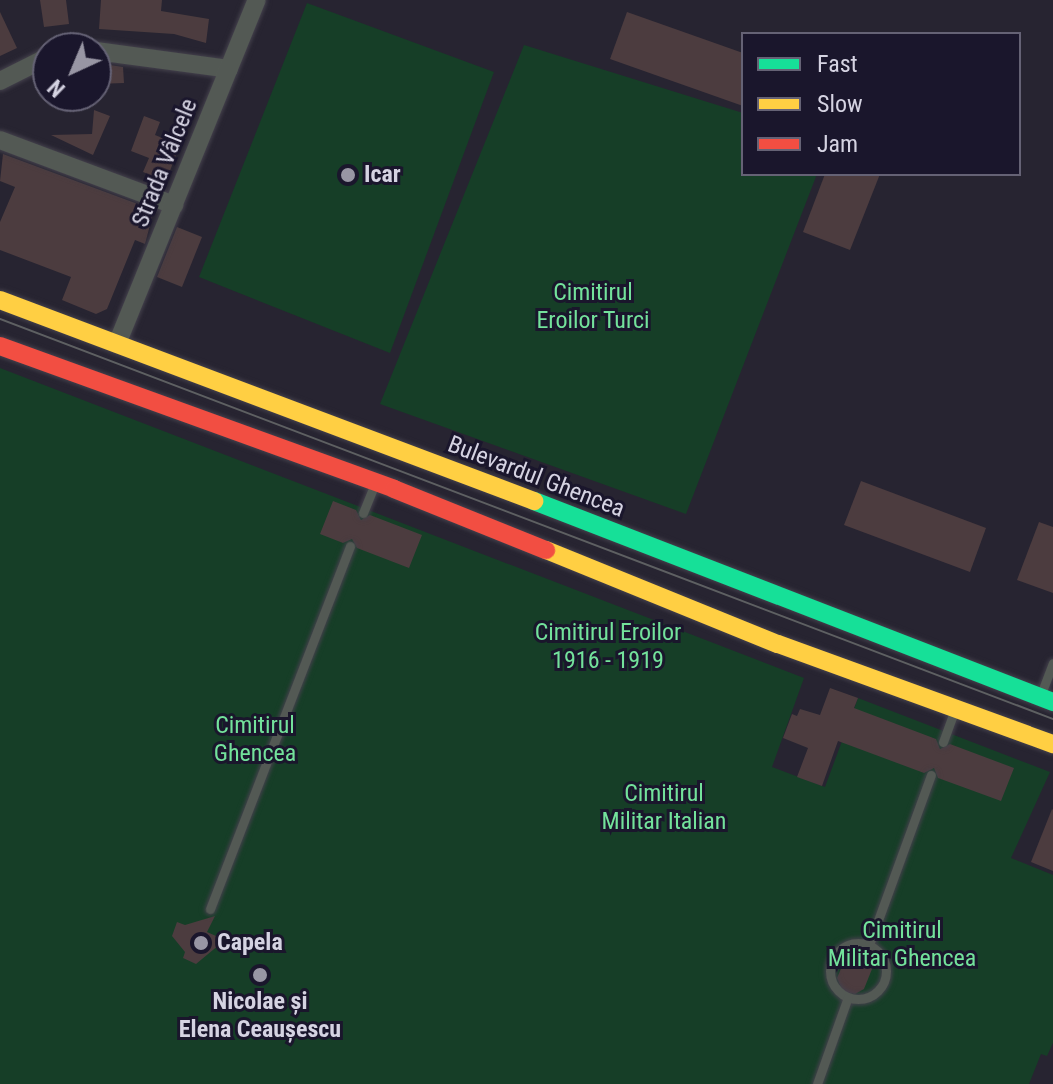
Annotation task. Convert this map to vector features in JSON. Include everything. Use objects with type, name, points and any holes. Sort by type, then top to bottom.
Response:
[{"type":"main road","name":"Bulevardul Ghencea","points":[[0,300],[1047,700]]},
{"type":"main road","points":[[0,346],[375,483],[1053,744]]},
{"type":"main road","points":[[375,483],[388,447]]},
{"type":"main road","points":[[955,708],[970,669]]},
{"type":"street","name":"Strada Vâlcele","points":[[117,344],[257,0]]},
{"type":"street","points":[[112,53],[229,69]]},
{"type":"street","points":[[0,81],[32,65]]},
{"type":"street","points":[[0,140],[174,205]]},
{"type":"lane","points":[[363,513],[375,483]]},
{"type":"lane","points":[[210,909],[350,546]]},
{"type":"lane","points":[[1047,700],[1053,663]]},
{"type":"lane","points":[[943,742],[955,708]]},
{"type":"lane","points":[[869,945],[931,775]]},
{"type":"lane","points":[[849,944],[869,945],[883,958],[886,977],[876,993],[848,997],[833,984],[830,965],[849,944]]},
{"type":"lane","points":[[817,1084],[848,997]]},
{"type":"green space","name":"Icar","points":[[307,3],[494,72],[390,353],[199,277]]},
{"type":"green space","name":"Cimitirul Eroilor Turci","points":[[524,45],[741,112],[741,176],[816,176],[686,514],[380,404]]},
{"type":"green space","points":[[0,368],[804,678],[772,767],[825,787],[858,698],[1050,772],[1011,858],[1053,875],[1053,1043],[1047,1056],[1041,1054],[1029,1084],[0,1084]]},
{"type":"building","points":[[40,0],[66,0],[69,24],[44,27]]},
{"type":"building","points":[[101,0],[162,0],[161,11],[209,19],[206,43],[174,34],[99,29]]},
{"type":"building","points":[[0,12],[17,48],[0,56]]},
{"type":"building","points":[[627,12],[741,52],[741,105],[610,59]]},
{"type":"building","points":[[112,65],[123,67],[124,83],[112,83]]},
{"type":"building","points":[[94,112],[110,116],[93,155],[51,135],[92,134]]},
{"type":"building","points":[[144,116],[160,122],[155,135],[180,145],[166,181],[143,172],[149,158],[131,151]]},
{"type":"building","points":[[3,154],[154,210],[145,244],[135,240],[107,309],[96,314],[62,300],[71,277],[0,250],[0,222],[15,187],[0,181]]},
{"type":"building","points":[[824,176],[879,176],[850,250],[803,232]]},
{"type":"building","points":[[177,227],[202,237],[182,287],[157,277]]},
{"type":"building","points":[[861,481],[986,528],[970,572],[844,525]]},
{"type":"building","points":[[333,501],[356,510],[361,520],[370,515],[422,535],[409,568],[357,548],[352,539],[343,543],[320,534]]},
{"type":"building","points":[[1039,522],[1053,527],[1053,593],[1017,580]]},
{"type":"building","points":[[830,688],[858,698],[854,708],[936,739],[940,749],[950,744],[1014,768],[1001,801],[938,778],[934,768],[924,773],[838,741],[822,786],[797,777],[808,748],[783,738],[792,714],[797,716],[800,709],[820,715]]},
{"type":"building","points":[[1053,810],[1053,871],[1031,862]]},
{"type":"building","name":"Capela","points":[[215,916],[207,932],[225,940],[196,964],[183,958],[185,952],[172,936],[177,922],[185,925]]},
{"type":"building","points":[[860,952],[872,969],[864,989],[855,994],[843,992],[837,978],[845,959]]},
{"type":"tram line","points":[[0,319],[1053,719]]},
{"type":"traffic: fast","points":[[534,501],[1053,702]]},
{"type":"traffic: slow","points":[[0,300],[534,501]]},
{"type":"traffic: slow","points":[[546,550],[778,644],[1053,744]]},
{"type":"traffic: jam","points":[[0,346],[394,489],[546,550]]},
{"type":"place","name":"Icar","points":[[348,175]]},
{"type":"place","name":"Capela","points":[[201,943]]},
{"type":"place","name":"Nicolae și Elena Ceaușescu","points":[[260,975]]},
{"type":"park label","name":"Cimitirul Eroilor 1916 - 1919","points":[[608,647]]},
{"type":"park label","name":"Cimitirul Ghencea","points":[[255,740]]},
{"type":"park label","name":"Cimitirul Militar Italian","points":[[664,808]]},
{"type":"park label","name":"Cimitirul Militar Ghencea","points":[[902,945]]}]
